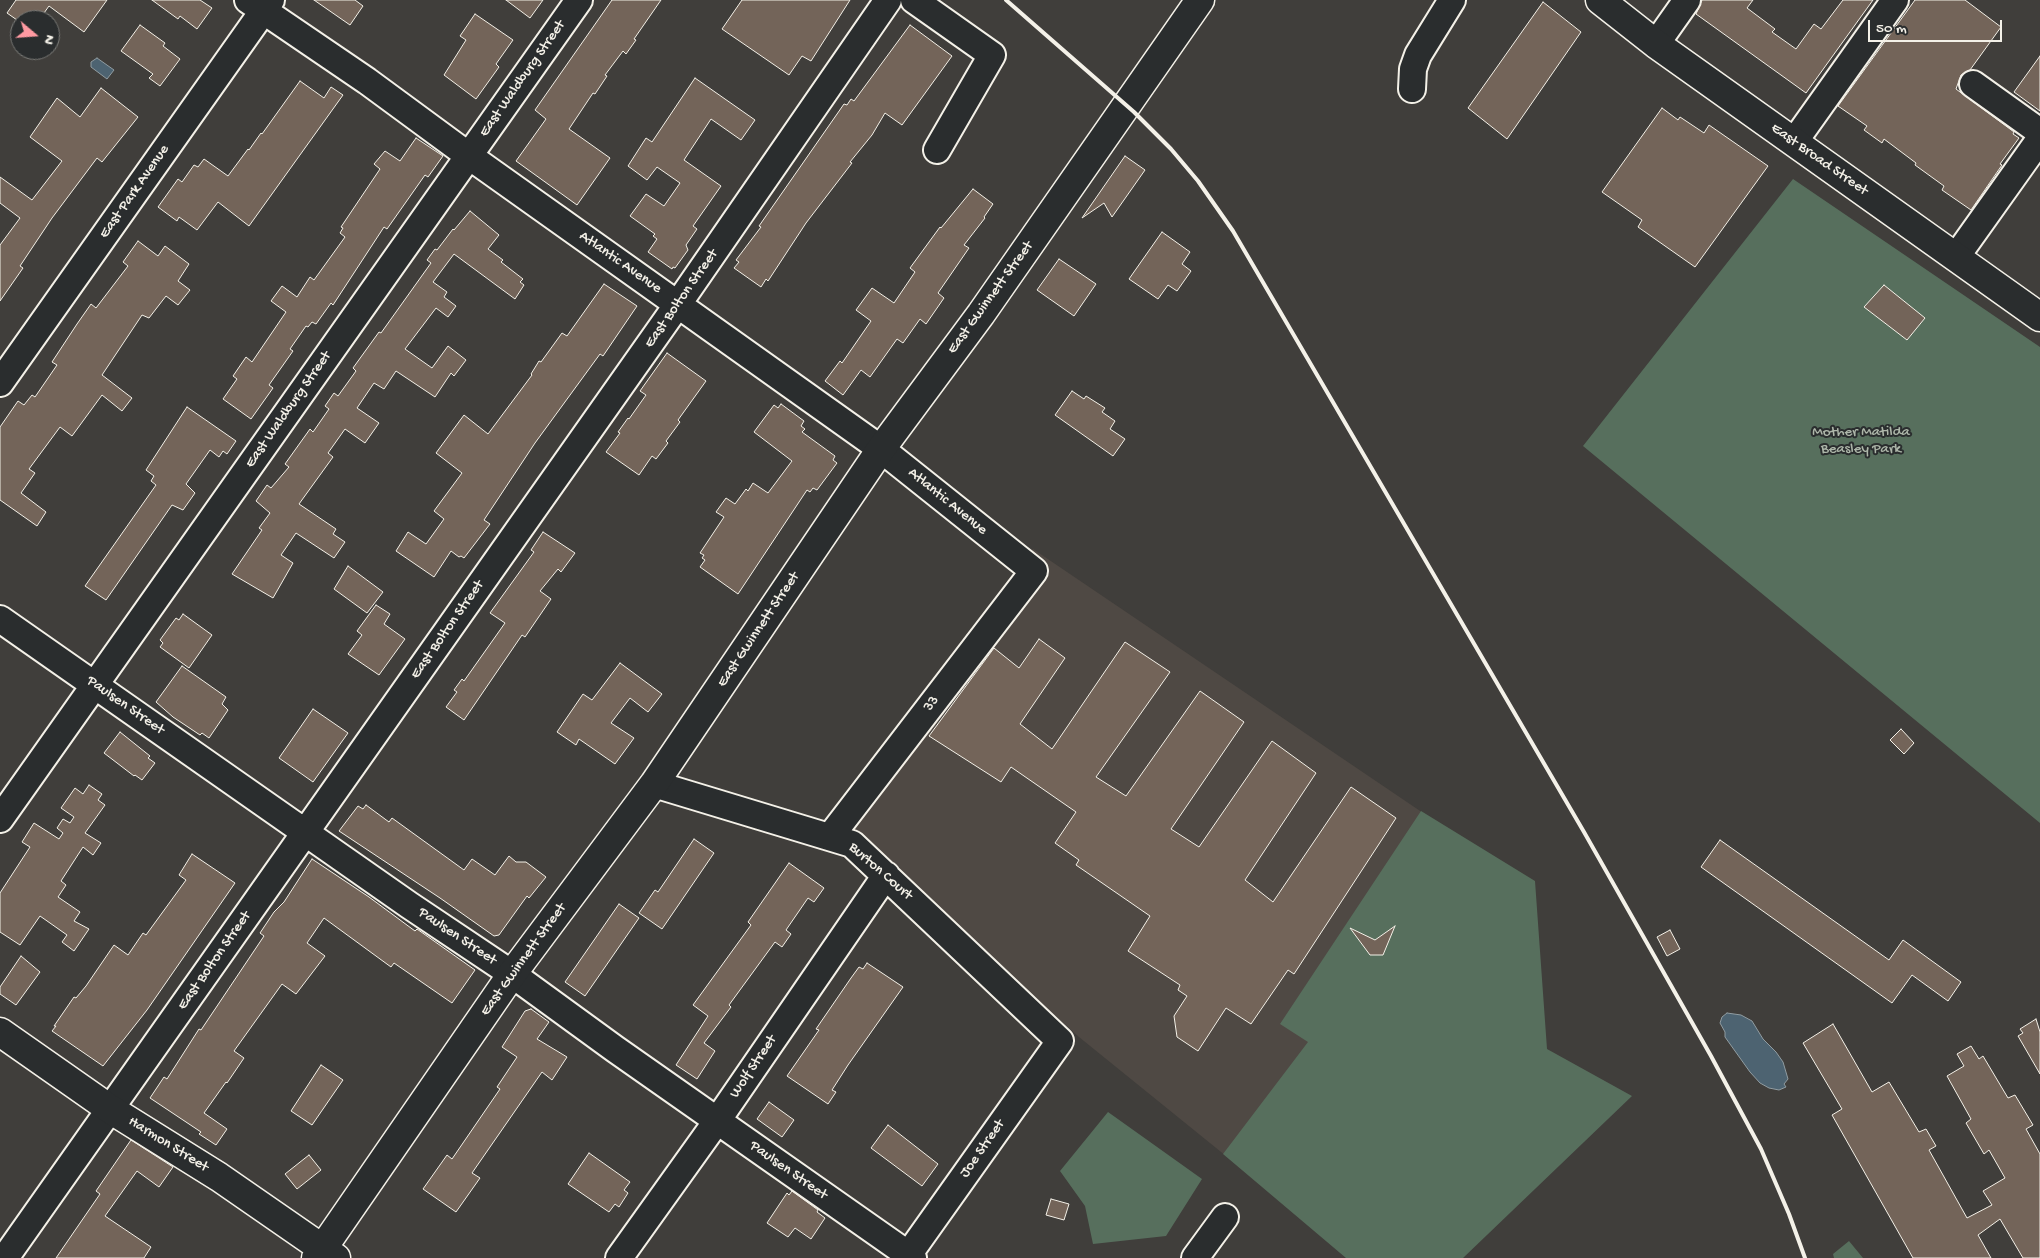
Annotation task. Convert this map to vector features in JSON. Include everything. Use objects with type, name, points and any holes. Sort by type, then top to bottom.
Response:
[{"type":"main road","name":"East Gwinnett Street","points":[[325,1255],[512,974],[654,784],[881,449],[981,314],[1200,0]]},
{"type":"main road","name":"East Broad Street","points":[[1600,0],[1656,44],[2040,317]]},
{"type":"main road","name":"Harmon Street","points":[[0,1032],[110,1109],[219,1178],[325,1255]]},
{"type":"street","name":"East Waldburg Street","points":[[0,819],[579,0]]},
{"type":"street","name":"East Bolton Street","points":[[5,1258],[678,304],[888,0]]},
{"type":"street","points":[[914,0],[992,55],[937,150]]},
{"type":"street","points":[[1412,89],[1414,69],[1418,55],[1452,0]]},
{"type":"street","points":[[1656,44],[1687,0]]},
{"type":"street","points":[[1794,142],[1895,0]]},
{"type":"street","name":"Atlantic Avenue","points":[[261,3],[469,156],[881,449],[1034,571]]},
{"type":"street","name":"East Park Avenue","points":[[0,383],[261,3]]},
{"type":"street","points":[[1973,84],[2040,132]]},
{"type":"street","points":[[1956,257],[2040,139]]},
{"type":"street","name":"33","points":[[830,837],[1034,571]]},
{"type":"street","name":"Paulsen Street","points":[[0,619],[409,905],[512,974],[909,1257]]},
{"type":"street","name":"Burton Court","points":[[654,784],[852,844],[1060,1041]]},
{"type":"street","name":"Wolf Street","points":[[620,1258],[717,1121],[886,875]]},
{"type":"street","name":"Joe Street","points":[[909,1257],[1060,1041]]},
{"type":"street","points":[[1195,1258],[1225,1218]]},
{"type":"shaded area","points":[[1033,549],[1531,886],[1352,1258],[1079,1037],[835,819]]},
{"type":"green space","name":"Mother Matilda Beasley Park","points":[[1793,179],[2040,347],[2040,823],[1583,446]]},
{"type":"green space","points":[[1421,811],[1535,881],[1547,1049],[1632,1096],[1463,1258],[1346,1258],[1223,1154],[1308,1042],[1280,1024]]},
{"type":"green space","points":[[1108,1112],[1202,1179],[1166,1236],[1093,1244],[1085,1206],[1060,1171]]},
{"type":"green space","points":[[1849,1241],[1863,1258],[1834,1258],[1833,1254]]},
{"type":"water","points":[[97,58],[114,70],[107,79],[91,67],[91,62]]},
{"type":"water","points":[[1727,1013],[1741,1015],[1752,1021],[1763,1039],[1783,1062],[1788,1079],[1784,1084],[1786,1087],[1779,1090],[1769,1088],[1760,1083],[1750,1072],[1725,1037],[1725,1032],[1720,1023],[1722,1017]]},
{"type":"building","points":[[16,0],[107,0],[84,32],[60,14],[60,10],[54,10],[49,6],[46,10],[10,10],[10,15],[7,13]]},
{"type":"building","points":[[152,0],[200,0],[212,8],[197,29],[180,16],[178,19]]},
{"type":"building","points":[[314,0],[355,0],[363,6],[350,25]]},
{"type":"building","points":[[506,0],[543,0],[530,18]]},
{"type":"building","points":[[612,0],[661,0],[634,39],[636,40],[626,54],[623,51],[569,129],[610,158],[577,205],[516,161],[546,119],[535,110]]},
{"type":"building","points":[[742,0],[850,0],[811,61],[802,56],[789,75],[722,29]]},
{"type":"building","points":[[1702,0],[1753,0],[1747,8],[1775,29],[1772,32],[1796,49],[1814,24],[1821,29],[1843,0],[1873,0],[1806,93],[1696,14]]},
{"type":"building","points":[[1915,0],[1965,0],[2001,27],[1970,70],[1961,75],[1956,89],[2014,132],[2013,134],[2019,138],[1971,210],[1942,190],[1944,186],[1915,165],[1916,163],[1884,139],[1882,143],[1864,130],[1867,126],[1838,106]]},
{"type":"building","points":[[1543,2],[1581,32],[1507,139],[1468,108]]},
{"type":"building","points":[[475,14],[513,40],[496,64],[499,67],[476,99],[444,75],[466,40],[460,36]]},
{"type":"building","points":[[140,25],[165,43],[163,46],[180,59],[160,86],[149,78],[153,74],[121,51]]},
{"type":"building","points":[[910,25],[952,56],[902,125],[885,113],[872,135],[850,162],[852,163],[806,223],[768,281],[766,279],[761,287],[734,268],[739,262],[736,260],[761,227],[759,226],[844,104],[847,105],[851,99],[854,101]]},
{"type":"building","points":[[2040,56],[2040,111],[2014,92]]},
{"type":"building","points":[[695,78],[755,120],[741,140],[711,119],[684,160],[721,186],[693,226],[697,229],[686,245],[688,250],[675,268],[673,267],[672,269],[648,252],[657,239],[653,236],[655,234],[630,216],[646,194],[664,206],[680,183],[657,167],[647,180],[628,166],[646,138],[652,142]]},
{"type":"building","points":[[300,81],[324,98],[331,87],[343,95],[249,226],[218,202],[197,230],[179,217],[177,221],[158,207],[178,179],[182,182],[194,165],[198,167],[204,159],[228,176],[262,134]]},
{"type":"building","points":[[101,88],[138,117],[102,162],[97,158],[52,218],[20,266],[23,268],[0,301],[0,245],[20,218],[0,203],[0,177],[32,200],[62,161],[30,137],[57,98],[80,117]]},
{"type":"building","points":[[1662,108],[1678,120],[1680,117],[1704,133],[1709,125],[1768,166],[1695,267],[1638,227],[1642,220],[1602,192]]},
{"type":"building","points":[[416,138],[443,156],[428,177],[425,175],[387,229],[384,227],[333,305],[331,303],[316,324],[312,322],[308,327],[306,326],[290,349],[293,351],[269,385],[273,388],[251,419],[223,399],[237,379],[233,376],[246,357],[252,362],[286,312],[271,301],[282,286],[297,297],[310,277],[314,280],[345,237],[340,233],[343,228],[341,227],[380,169],[374,164],[385,151],[400,161]]},
{"type":"building","points":[[1125,156],[1145,170],[1112,217],[1104,203],[1082,218]]},
{"type":"building","points":[[973,189],[993,204],[985,218],[964,245],[969,248],[938,293],[944,298],[926,324],[920,319],[903,343],[897,339],[870,377],[861,370],[843,395],[825,381],[840,361],[842,363],[871,321],[856,310],[872,288],[894,303],[915,272],[910,268],[940,227]]},
{"type":"building","points":[[470,211],[499,235],[488,249],[523,279],[520,282],[524,285],[515,299],[454,254],[433,282],[447,292],[444,297],[456,306],[448,317],[436,308],[405,349],[432,368],[448,346],[466,360],[454,376],[451,373],[435,397],[396,371],[384,389],[374,383],[357,408],[379,423],[365,443],[345,429],[328,453],[333,457],[299,504],[336,529],[333,534],[345,542],[334,558],[296,533],[281,555],[293,563],[273,598],[232,574],[262,530],[259,528],[270,513],[256,501],[267,485],[271,488],[289,467],[285,464],[310,429],[313,432],[329,409],[325,406],[334,393],[338,396],[356,371],[353,368],[379,332],[381,333],[431,263],[427,260]]},
{"type":"building","points":[[1162,232],[1190,252],[1182,264],[1191,271],[1177,291],[1168,285],[1158,299],[1129,279]]},
{"type":"building","points":[[138,241],[158,256],[165,246],[189,264],[178,281],[190,290],[178,305],[166,296],[149,318],[142,315],[102,375],[132,398],[122,411],[102,395],[72,436],[60,427],[29,469],[35,473],[21,493],[46,512],[37,526],[0,500],[0,427],[18,401],[24,405],[32,395],[35,397],[57,365],[52,362],[91,304],[96,308],[128,266],[123,262]]},
{"type":"building","points":[[1059,259],[1096,284],[1074,316],[1037,290]]},
{"type":"building","points":[[604,284],[637,306],[603,356],[600,354],[535,443],[484,520],[490,524],[464,558],[451,551],[434,577],[396,551],[408,532],[426,544],[444,519],[434,511],[462,473],[436,453],[464,415],[488,434],[532,375],[539,361],[541,362],[562,333],[567,336]]},
{"type":"building","points":[[1884,285],[1925,318],[1907,340],[1864,307]]},
{"type":"building","points":[[667,353],[706,381],[678,420],[680,422],[666,441],[668,443],[656,459],[652,456],[639,475],[606,452],[620,433],[618,432],[646,395],[640,391]]},
{"type":"building","points":[[1072,391],[1084,399],[1086,396],[1105,408],[1102,412],[1115,421],[1110,429],[1125,439],[1113,456],[1055,415]]},
{"type":"building","points":[[781,404],[804,421],[801,426],[805,429],[802,432],[835,456],[833,460],[837,463],[817,490],[813,488],[810,492],[807,490],[738,594],[700,567],[705,560],[702,558],[704,555],[700,553],[724,517],[716,512],[726,498],[735,504],[753,483],[768,493],[792,461],[754,432],[774,405],[778,408]]},
{"type":"building","points":[[187,407],[236,441],[227,454],[223,451],[219,457],[210,450],[186,484],[195,493],[183,510],[172,505],[106,600],[85,586],[156,485],[151,481],[154,476],[146,470]]},
{"type":"building","points":[[543,532],[575,553],[561,572],[558,569],[540,591],[551,599],[525,637],[522,635],[464,720],[446,707],[457,692],[454,690],[462,679],[464,681],[505,623],[490,613],[534,552],[531,550]]},
{"type":"building","points":[[348,566],[383,592],[367,613],[334,589]]},
{"type":"building","points":[[376,605],[390,614],[384,624],[405,639],[379,675],[348,654],[362,635],[357,631]]},
{"type":"building","points":[[183,614],[212,635],[189,668],[160,647],[163,643],[160,640],[176,618],[179,620]]},
{"type":"building","points":[[1039,639],[1065,658],[1020,724],[1052,749],[1125,642],[1170,672],[1096,777],[1126,796],[1200,691],[1244,722],[1171,829],[1199,847],[1272,741],[1316,773],[1245,880],[1273,902],[1351,787],[1396,818],[1294,974],[1288,970],[1251,1024],[1226,1008],[1198,1051],[1177,1037],[1174,1016],[1187,996],[1178,990],[1180,985],[1128,951],[1150,916],[1076,865],[1079,860],[1055,843],[1076,812],[1011,767],[1001,782],[929,736],[994,648],[1019,668]]},
{"type":"building","points":[[620,663],[662,694],[648,712],[630,698],[611,723],[634,738],[615,764],[579,739],[576,745],[557,732],[583,694],[592,700]]},
{"type":"building","points":[[182,666],[226,697],[222,704],[228,710],[209,738],[202,733],[200,735],[173,717],[156,702]]},
{"type":"building","points":[[313,709],[348,733],[313,782],[279,758]]},
{"type":"building","points":[[1901,729],[1914,743],[1904,754],[1890,740]]},
{"type":"building","points":[[120,732],[150,756],[148,758],[155,763],[142,780],[104,753]]},
{"type":"building","points":[[89,785],[102,794],[98,800],[105,805],[85,833],[101,843],[93,855],[83,847],[61,881],[66,885],[58,897],[80,912],[74,921],[89,929],[74,951],[62,942],[67,935],[40,916],[20,945],[0,932],[0,893],[30,847],[22,842],[34,823],[59,839],[63,833],[57,828],[63,819],[70,823],[74,817],[61,808],[75,788],[83,794]]},
{"type":"building","points":[[366,805],[389,822],[392,818],[464,870],[472,859],[495,875],[509,856],[516,862],[526,862],[546,877],[529,898],[527,896],[499,935],[494,936],[339,831],[358,806],[363,809]]},
{"type":"building","points":[[694,839],[714,853],[662,929],[639,913],[655,890],[658,892]]},
{"type":"building","points":[[1720,840],[1889,960],[1903,940],[1961,982],[1948,1001],[1912,975],[1892,1003],[1701,867]]},
{"type":"building","points":[[192,854],[235,883],[147,1010],[103,1066],[52,1031],[56,1026],[54,1026],[74,997],[76,998],[86,986],[114,945],[128,955],[143,933],[146,935],[186,880],[179,875]]},
{"type":"building","points":[[312,859],[369,897],[415,931],[417,929],[475,970],[452,1003],[394,963],[391,967],[324,918],[307,943],[325,956],[296,994],[282,984],[234,1051],[244,1058],[204,1113],[227,1129],[216,1145],[199,1134],[201,1132],[150,1098],[164,1077],[167,1079],[199,1029],[201,1030],[264,936],[260,933],[274,912],[284,902]]},
{"type":"building","points":[[789,863],[824,888],[814,902],[808,898],[786,930],[791,934],[782,947],[775,942],[729,1005],[731,1007],[704,1043],[715,1051],[697,1079],[676,1065],[708,1016],[693,1005],[751,925],[748,922]]},
{"type":"building","points":[[619,904],[639,918],[585,996],[565,982]]},
{"type":"building","points":[[1395,926],[1383,955],[1370,955],[1350,928],[1375,940]]},
{"type":"building","points":[[1670,930],[1680,949],[1667,956],[1657,937]]},
{"type":"building","points":[[21,956],[40,972],[16,1005],[0,994],[0,987]]},
{"type":"building","points":[[867,963],[903,987],[848,1065],[832,1090],[836,1092],[828,1104],[787,1076],[819,1030],[816,1029],[851,978],[859,967],[863,969]]},
{"type":"building","points":[[531,1009],[549,1022],[537,1039],[567,1057],[552,1080],[542,1072],[472,1173],[480,1178],[456,1212],[423,1189],[447,1155],[452,1159],[500,1089],[497,1087],[517,1057],[502,1047],[525,1011]]},
{"type":"building","points":[[2036,1019],[2040,1032],[2040,1074],[2018,1036],[2023,1033],[2020,1029]]},
{"type":"building","points":[[1833,1024],[1872,1092],[1889,1082],[1919,1132],[1926,1129],[1936,1146],[1929,1150],[1967,1218],[1992,1205],[1983,1191],[2005,1178],[1989,1150],[1984,1154],[1966,1123],[1971,1119],[1947,1076],[1964,1066],[1957,1054],[1971,1046],[1979,1059],[1983,1056],[2008,1098],[2015,1095],[2033,1125],[2026,1129],[2040,1154],[2040,1258],[2023,1258],[2000,1219],[1978,1235],[1991,1258],[1913,1258],[1832,1115],[1842,1109],[1803,1043]]},
{"type":"building","points":[[321,1065],[343,1080],[312,1125],[291,1111]]},
{"type":"building","points":[[769,1102],[794,1120],[782,1137],[757,1119]]},
{"type":"building","points":[[888,1125],[938,1164],[922,1186],[871,1148]]},
{"type":"building","points":[[131,1140],[173,1167],[159,1187],[137,1171],[105,1216],[151,1247],[144,1258],[56,1258],[100,1194],[96,1191]]},
{"type":"building","points":[[589,1153],[630,1182],[624,1190],[628,1193],[619,1207],[615,1204],[609,1212],[568,1184]]},
{"type":"building","points":[[309,1155],[321,1170],[297,1189],[285,1174]]},
{"type":"building","points":[[792,1191],[818,1210],[817,1212],[825,1218],[811,1239],[795,1228],[788,1237],[767,1223],[787,1193],[789,1195]]},
{"type":"building","points":[[1051,1199],[1069,1204],[1064,1220],[1046,1215]]},
{"type":"railway","points":[[1006,0],[1134,112],[1171,149],[1198,181],[1233,231],[1584,832],[1711,1056],[1761,1149],[1789,1214],[1805,1258]]}]
